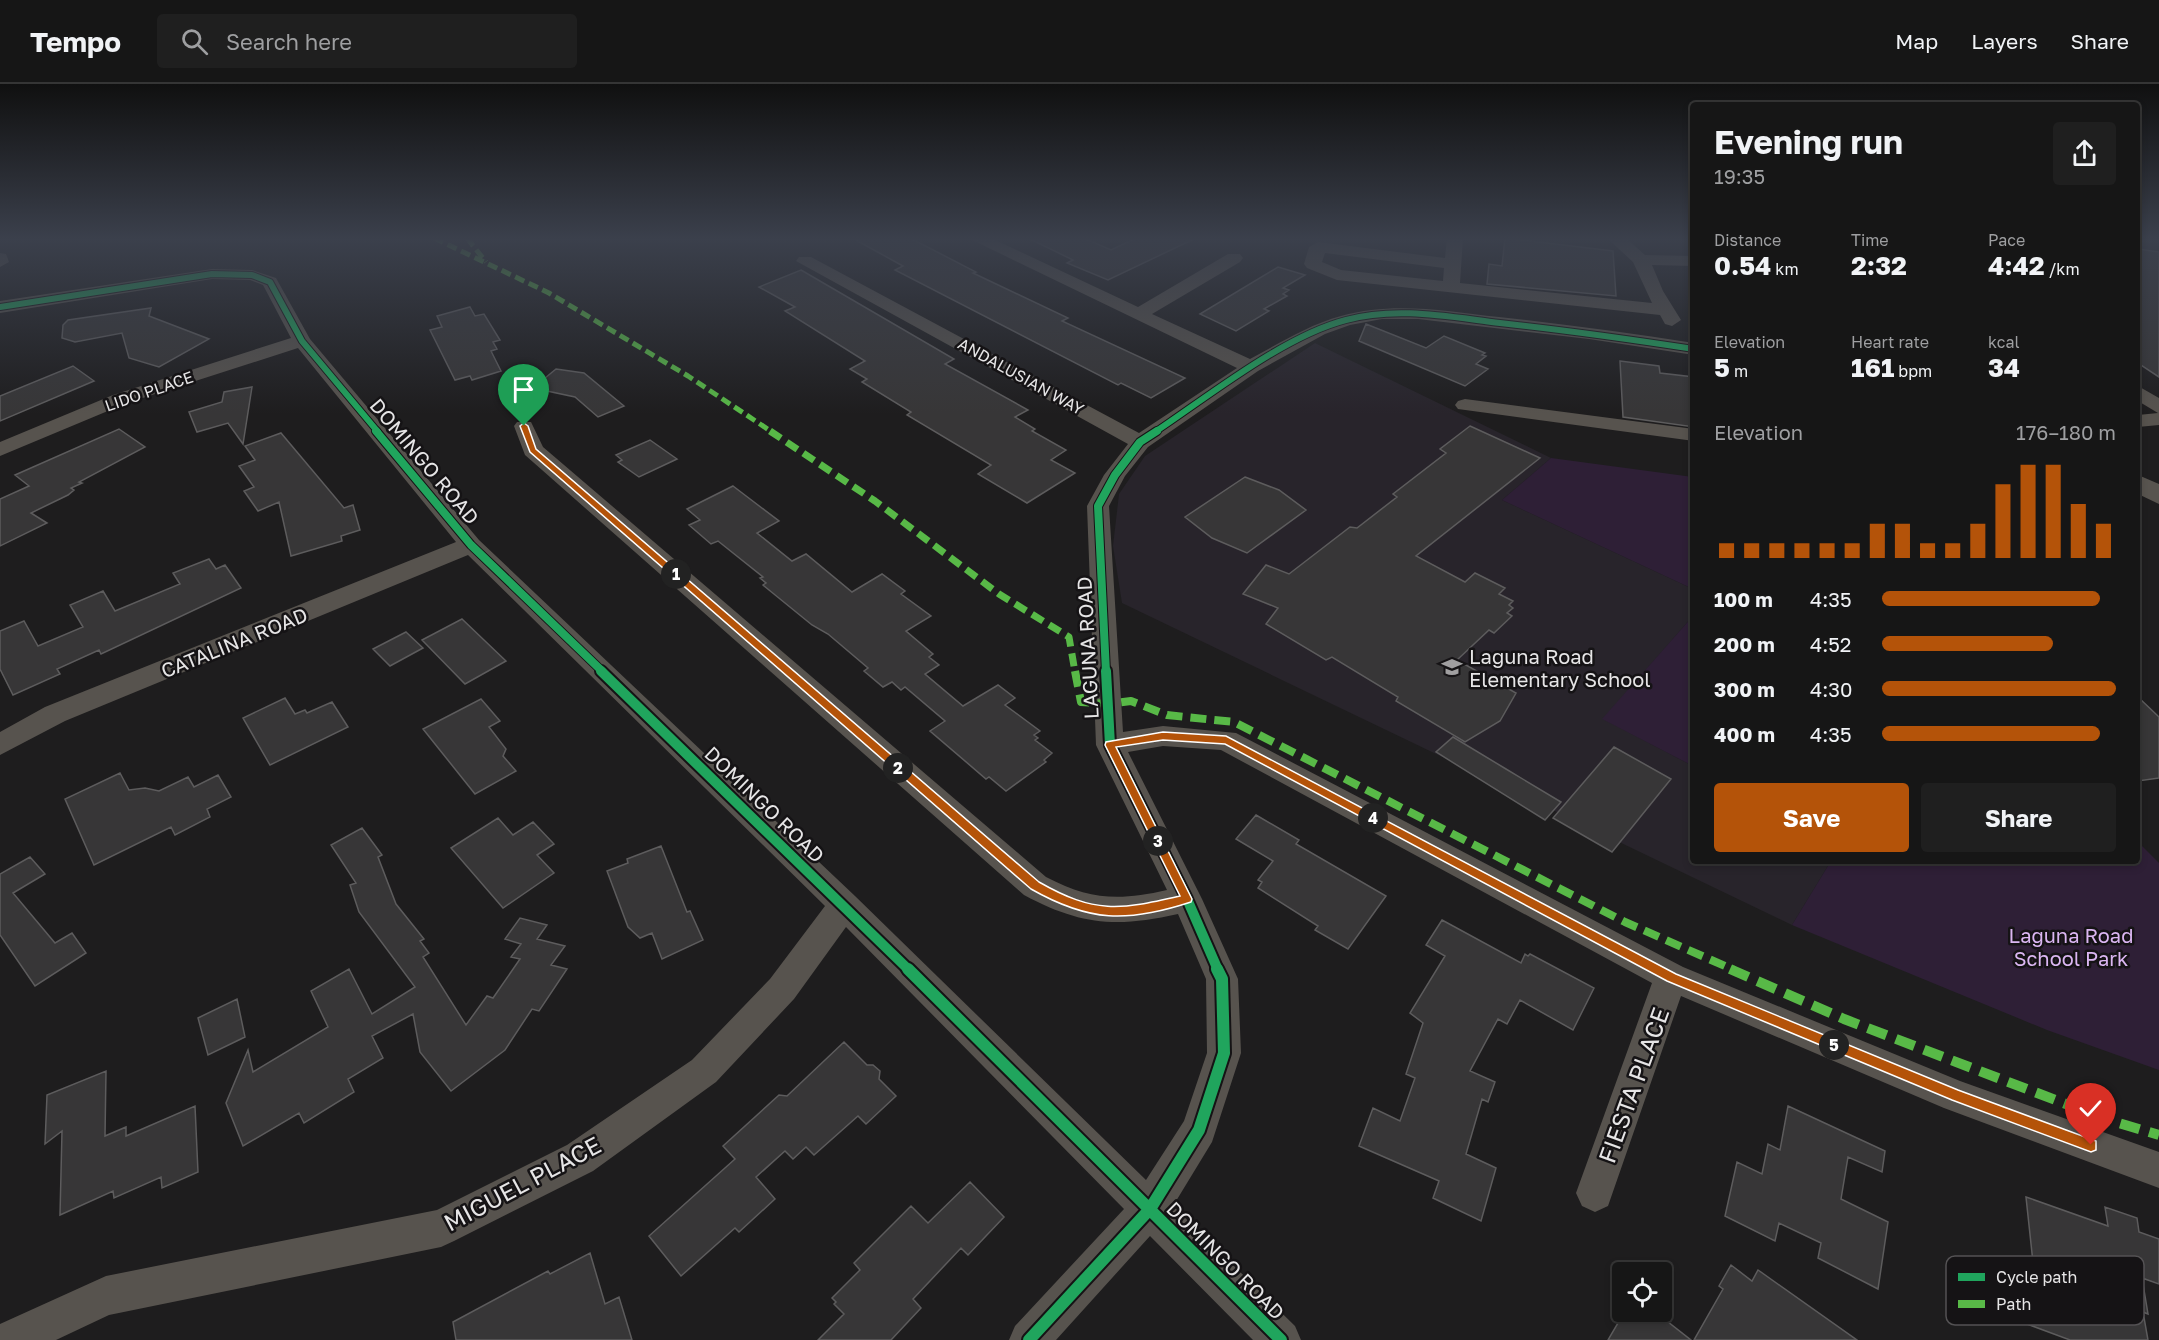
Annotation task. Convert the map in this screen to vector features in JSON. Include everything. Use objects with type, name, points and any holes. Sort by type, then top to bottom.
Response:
[{"type":"main road","points":[[2140,484],[2159,496]]},
{"type":"street","name":"DOMINGO ROAD","points":[[0,307],[67,297]]},
{"type":"street","name":"DOMINGO ROAD","points":[[278,297],[302,341],[471,545],[844,905],[1281,1340]]},
{"type":"street","name":"ANDALUSIAN WAY","points":[[871,297],[1140,442]]},
{"type":"street","points":[[1099,297],[1251,368]]},
{"type":"street","points":[[1137,315],[1168,297]]},
{"type":"street","points":[[1449,317],[1450,297]]},
{"type":"street","points":[[1518,297],[1690,319]]},
{"type":"street","points":[[1657,297],[1684,347]]},
{"type":"street","name":"LAGUNA ROAD","points":[[1029,1340],[1150,1209],[1199,1130],[1224,1053],[1222,979],[1187,899],[1110,745],[1098,506],[1115,475],[1140,442],[1251,368],[1318,330],[1346,320],[1382,313],[1449,317],[1684,347]]},
{"type":"street","name":"LIDO PLACE","points":[[0,450],[120,399],[302,341]]},
{"type":"street","points":[[2140,393],[2159,407]]},
{"type":"street","points":[[1465,405],[1690,434]]},
{"type":"street","points":[[2140,421],[2159,419]]},
{"type":"street","points":[[524,426],[532,450],[1035,886],[1065,903],[1100,912],[1140,910],[1187,899]]},
{"type":"street","name":"CATALINA ROAD","points":[[0,745],[55,714],[471,545]]},
{"type":"street","points":[[1110,745],[1163,736],[1226,740],[1671,977],[1956,1096],[2159,1170]]},
{"type":"street","name":"MIGUEL PLACE","points":[[11,1340],[106,1296],[441,1228],[579,1158],[704,1071],[782,988],[844,905]]},
{"type":"street","name":"FIESTA PLACE","points":[[1595,1193],[1671,977]]},
{"type":"shaded area","name":"Laguna Road Elementary School","points":[[1315,343],[1551,458],[1502,500],[1690,588],[1690,619],[1603,719],[1690,764],[1690,864],[1829,864],[1792,925],[1122,603],[1113,546],[1119,494],[1145,456]]},
{"type":"green space","points":[[1551,458],[1690,477],[1690,588],[1502,500]]},
{"type":"green space","points":[[1690,619],[1690,764],[1602,719]]},
{"type":"green space","name":"Laguna Road School Park","points":[[2140,844],[2159,863],[2159,1070],[2047,1030],[1792,925],[1829,864],[2140,864]]},
{"type":"building","points":[[776,297],[847,297],[954,359],[945,364],[1028,410],[1015,417],[1035,429],[1032,431],[1066,450],[1051,460],[1075,473],[1027,503],[978,474],[991,465],[907,415],[911,412],[862,382],[867,379],[850,369],[865,361],[785,311],[795,307]]},
{"type":"building","points":[[947,297],[1023,297],[1068,318],[1062,321],[1185,378],[1151,398],[1121,383],[1118,385]]},
{"type":"building","points":[[1229,297],[1286,297],[1264,309],[1269,311],[1236,331],[1200,314]]},
{"type":"building","points":[[2140,297],[2159,297],[2159,377],[2140,364]]},
{"type":"building","points":[[470,307],[475,316],[484,314],[500,340],[493,342],[497,349],[491,351],[501,371],[472,380],[470,376],[455,380],[430,330],[442,327],[437,316]]},
{"type":"building","points":[[151,308],[149,316],[209,339],[159,367],[129,358],[122,333],[75,342],[62,338],[63,325],[68,320]]},
{"type":"building","points":[[1366,324],[1426,348],[1444,336],[1485,353],[1482,355],[1486,356],[1476,364],[1488,369],[1465,386],[1359,341]]},
{"type":"building","points":[[1620,361],[1659,366],[1660,373],[1690,377],[1690,426],[1623,417]]},
{"type":"building","points":[[73,366],[94,381],[0,421],[0,396]]},
{"type":"building","points":[[556,369],[584,373],[624,406],[598,417],[575,397],[533,388]]},
{"type":"building","points":[[252,387],[243,444],[228,423],[197,432],[189,412],[222,402],[224,392]]},
{"type":"building","points":[[1470,426],[1540,458],[1416,556],[1465,582],[1475,573],[1505,588],[1499,594],[1513,601],[1509,605],[1513,608],[1507,613],[1512,616],[1494,633],[1489,630],[1457,660],[1516,693],[1500,721],[1465,742],[1396,701],[1398,697],[1332,657],[1326,660],[1266,624],[1278,608],[1243,594],[1266,565],[1289,574],[1350,527],[1357,528],[1397,497],[1393,494],[1446,453],[1440,449]]},
{"type":"building","points":[[119,429],[145,447],[79,482],[82,483],[71,488],[74,490],[68,495],[31,513],[47,523],[0,546],[0,499],[29,486],[15,475]]},
{"type":"building","points":[[281,433],[344,508],[353,505],[360,530],[341,536],[342,541],[291,556],[279,502],[258,511],[244,491],[254,487],[239,466],[255,460],[245,446]]},
{"type":"building","points":[[650,440],[677,459],[639,477],[618,462],[622,460],[616,455]]},
{"type":"building","points":[[1245,477],[1279,490],[1306,510],[1247,553],[1212,538],[1185,517]]},
{"type":"building","points":[[733,486],[779,521],[757,533],[792,561],[806,554],[852,592],[882,574],[905,591],[901,594],[931,616],[906,631],[933,654],[929,657],[939,665],[925,674],[963,706],[998,685],[1015,698],[1005,705],[1040,731],[1034,735],[1038,738],[1035,740],[1052,753],[1044,760],[1046,762],[1006,791],[989,777],[986,779],[930,731],[945,721],[905,687],[901,690],[892,682],[883,687],[864,671],[868,668],[828,634],[812,625],[763,585],[766,583],[760,578],[763,577],[718,541],[711,544],[689,525],[700,520],[687,509]]},
{"type":"building","points":[[209,559],[216,569],[225,565],[241,588],[101,654],[99,650],[57,669],[60,674],[13,695],[0,669],[0,631],[24,621],[38,646],[83,627],[70,605],[103,591],[115,611],[180,584],[173,573]]},
{"type":"building","points":[[462,619],[506,661],[465,684],[422,640]]},
{"type":"building","points":[[406,632],[423,648],[390,666],[373,649]]},
{"type":"building","points":[[285,698],[295,714],[305,710],[307,713],[332,702],[348,727],[270,765],[243,718]]},
{"type":"building","points":[[481,699],[500,721],[489,727],[506,749],[503,756],[516,771],[475,794],[423,729]]},
{"type":"building","points":[[2140,699],[2159,717],[2159,778],[2140,781]]},
{"type":"building","points":[[1453,737],[1561,802],[1545,820],[1436,752]]},
{"type":"building","points":[[1614,747],[1671,779],[1612,852],[1553,818]]},
{"type":"building","points":[[120,773],[129,790],[145,788],[159,791],[188,777],[194,787],[218,775],[231,797],[207,809],[210,817],[175,835],[171,827],[94,865],[65,799]]},
{"type":"building","points":[[1256,815],[1299,840],[1296,844],[1386,896],[1348,949],[1315,930],[1318,926],[1258,888],[1262,882],[1258,880],[1273,861],[1236,839]]},
{"type":"building","points":[[498,818],[513,835],[533,822],[554,844],[537,855],[554,873],[503,908],[451,848]]},
{"type":"building","points":[[362,828],[382,855],[378,857],[396,904],[424,939],[420,941],[429,953],[423,957],[466,1025],[487,996],[493,998],[520,959],[511,957],[521,944],[505,939],[520,918],[547,925],[537,939],[565,946],[551,965],[567,969],[539,1011],[532,1009],[505,1050],[451,1091],[420,1052],[413,1014],[372,1036],[383,1058],[348,1079],[354,1092],[304,1123],[299,1113],[243,1146],[226,1103],[248,1050],[253,1072],[328,1027],[311,991],[349,969],[372,1014],[415,987],[359,912],[350,885],[356,883],[331,845]]},
{"type":"building","points":[[661,846],[687,912],[690,911],[703,940],[662,959],[652,933],[640,938],[628,927],[607,871],[628,863],[627,859]]},
{"type":"building","points":[[30,857],[45,874],[13,893],[55,943],[72,933],[86,953],[35,986],[0,935],[0,874]]},
{"type":"building","points":[[1442,920],[1521,963],[1525,954],[1528,956],[1530,954],[1594,988],[1573,1030],[1520,1000],[1507,1024],[1498,1019],[1470,1071],[1495,1082],[1488,1102],[1482,1099],[1466,1154],[1496,1168],[1481,1221],[1433,1198],[1439,1181],[1359,1146],[1373,1108],[1400,1121],[1415,1078],[1406,1074],[1423,1023],[1410,1013],[1445,956],[1426,945]]},
{"type":"building","points":[[237,999],[245,1037],[208,1055],[198,1018]]},
{"type":"building","points":[[844,1042],[867,1065],[873,1065],[880,1071],[879,1079],[896,1096],[866,1124],[858,1116],[814,1155],[806,1147],[793,1159],[785,1151],[756,1177],[775,1199],[739,1232],[735,1228],[681,1276],[649,1236],[735,1159],[723,1146],[779,1095],[787,1096]]},
{"type":"building","points":[[106,1071],[105,1136],[126,1127],[126,1136],[195,1106],[198,1172],[162,1188],[161,1177],[114,1198],[113,1191],[60,1215],[62,1131],[45,1144],[47,1095]]},
{"type":"building","points":[[1788,1106],[1885,1151],[1882,1172],[1848,1157],[1841,1199],[1888,1222],[1878,1289],[1818,1258],[1821,1243],[1779,1223],[1775,1241],[1725,1216],[1737,1162],[1762,1174],[1768,1144],[1780,1150]]},
{"type":"building","points":[[970,1182],[1004,1217],[968,1255],[961,1248],[913,1299],[921,1308],[891,1340],[818,1340],[844,1314],[834,1304],[836,1302],[832,1298],[860,1270],[854,1263],[911,1206],[928,1223]]},
{"type":"building","points":[[2026,1197],[2108,1226],[2105,1207],[2137,1218],[2139,1232],[2159,1239],[2159,1284],[2144,1279],[2144,1256],[2032,1256]]},
{"type":"building","points":[[590,1253],[605,1304],[619,1297],[632,1340],[456,1340],[453,1322],[548,1271],[550,1274]]},
{"type":"building","points":[[1731,1265],[1752,1281],[1758,1270],[1857,1340],[1694,1340],[1723,1289],[1719,1286]]},
{"type":"building","points":[[2144,1290],[2148,1314],[2144,1312]]},
{"type":"building","points":[[2144,1318],[2148,1340],[2070,1340],[2030,1325],[2144,1325]]},
{"type":"building","points":[[1619,1322],[1668,1322],[1691,1340],[1608,1340]]},
{"type":"marked path","points":[[555,297],[688,376],[875,501],[999,594],[1069,637],[1081,702],[1108,704],[1131,701],[1167,715],[1234,722],[1625,922],[1844,1019],[2105,1119],[2159,1135]]},
{"type":"cycle path","points":[[0,307],[67,297]]},
{"type":"cycle path","points":[[278,297],[302,341],[471,545],[844,905],[1281,1340]]},
{"type":"cycle path","points":[[1029,1340],[1150,1209],[1199,1130],[1224,1053],[1222,979],[1187,899],[1110,745],[1098,506],[1115,475],[1140,442],[1251,367],[1318,330],[1346,320],[1382,313],[1418,313],[1589,333],[1690,348]]},
{"type":"place","name":"Laguna Road Elementary School","points":[[1452,667]]},
{"type":"route","points":[[524,426],[532,450],[1035,886],[1065,903],[1100,912],[1140,910],[1187,899],[1110,745],[1163,736],[1226,740],[1671,977],[1956,1096],[2091,1145]]}]
